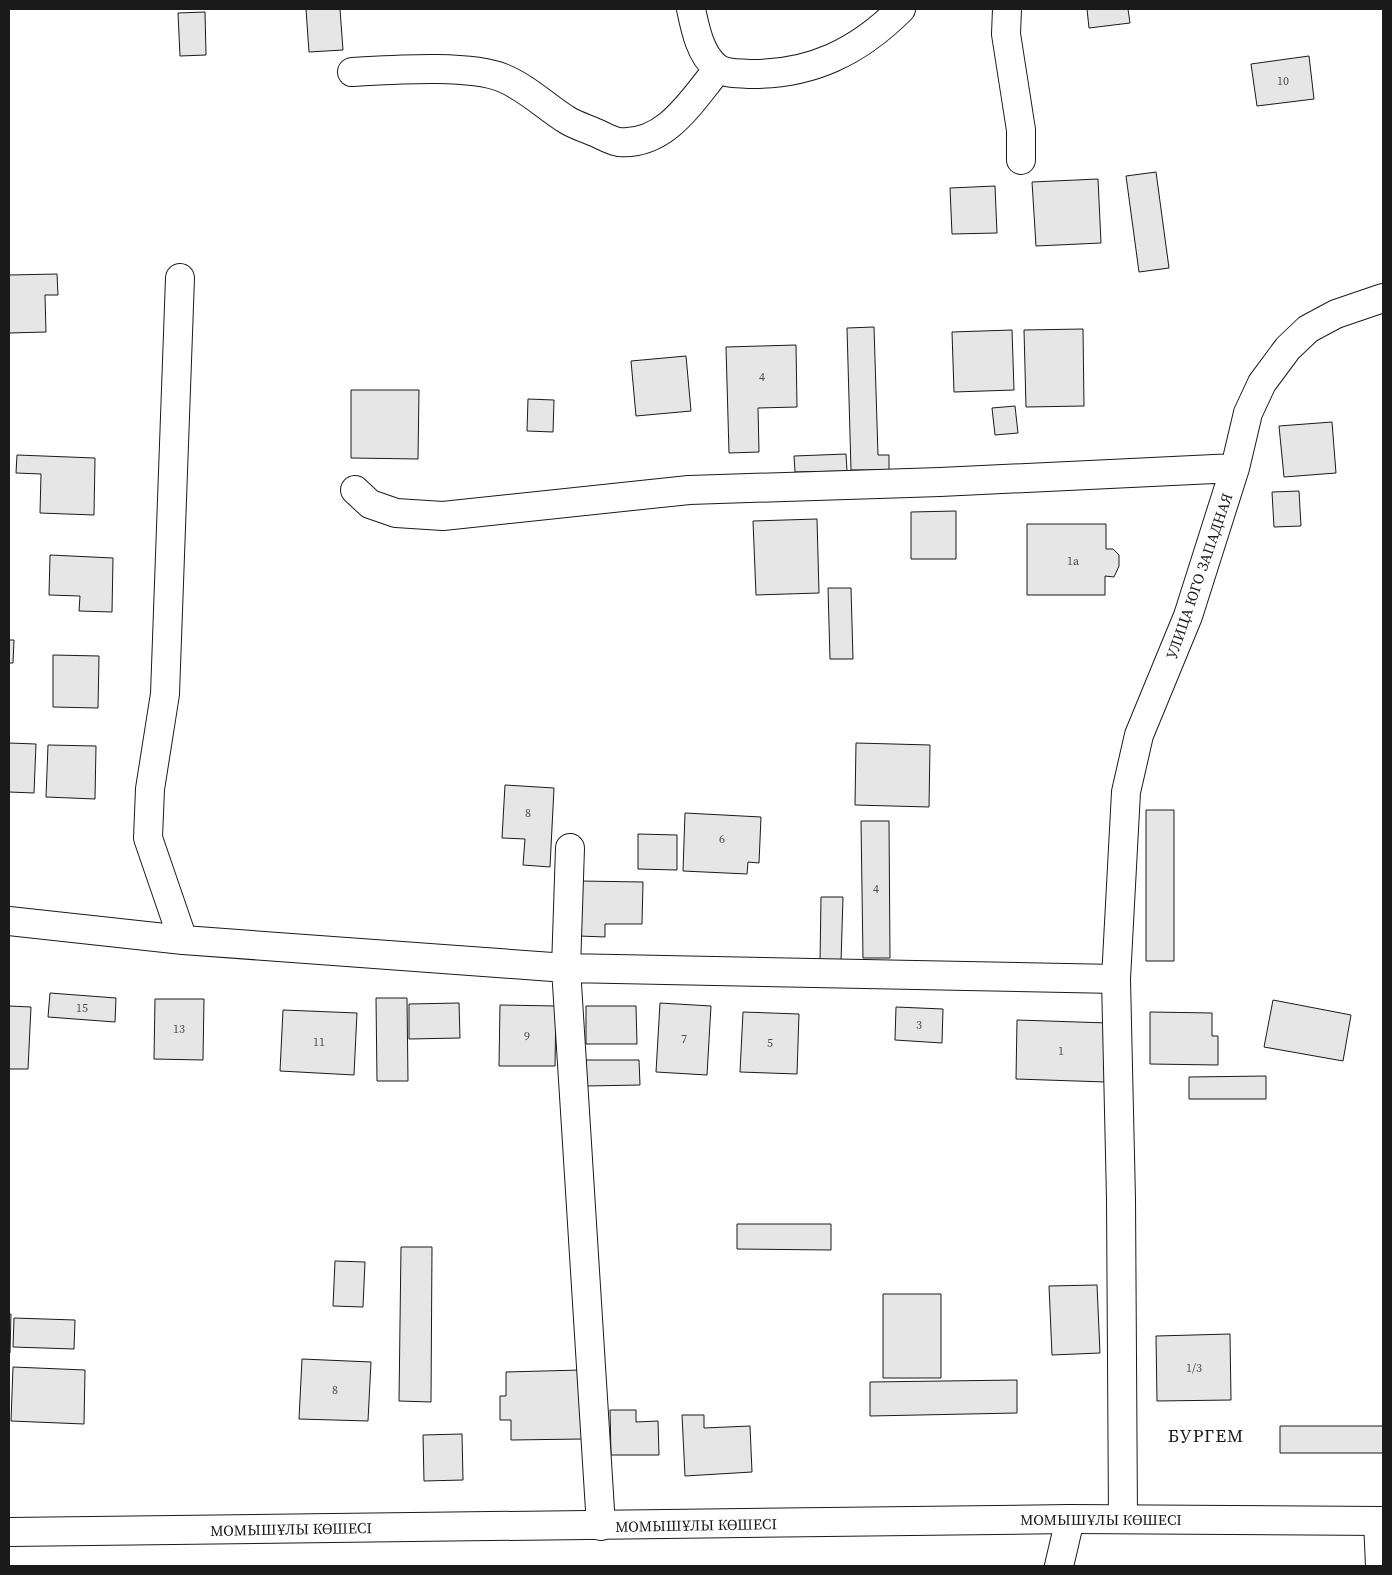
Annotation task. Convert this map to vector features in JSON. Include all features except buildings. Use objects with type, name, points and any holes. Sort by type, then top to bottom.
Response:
[{"type":"street","points":[[691,9],[696,32],[708,59],[718,69],[732,73],[764,74],[796,71],[831,60],[878,32],[901,9]]},
{"type":"street","points":[[1007,9],[1006,34],[1021,130],[1020,160]]},
{"type":"street","points":[[352,72],[402,70],[480,72],[502,78],[521,87],[568,121],[617,142],[639,141],[660,131],[685,112],[718,69]]},
{"type":"street","points":[[180,278],[165,694],[150,789],[148,838],[183,940]]},
{"type":"street","name":"УЛИЦА ЮГО ЗАПАДНАЯ","points":[[1123,1518],[1121,1199],[1116,979],[1126,792],[1139,735],[1188,616],[1235,468],[1248,412],[1262,383],[1288,348],[1308,329],[1336,314],[1383,298]]},
{"type":"street","points":[[355,490],[370,504],[396,513],[443,516],[689,490],[940,482],[1235,468]]},
{"type":"street","points":[[570,848],[566,968],[601,1526]]},
{"type":"street","points":[[9,921],[183,940],[566,968],[1116,979]]},
{"type":"street","name":"МОМЫШҰЛЫ КӨШЕСІ","points":[[9,1532],[1123,1518],[1381,1521]]},
{"type":"street","points":[[1059,1566],[1070,1519]]},
{"type":"street","points":[[1380,1566],[1381,1521]]},
{"type":"district","name":"БУРГЕМ","points":[[1206,1435]]}]
